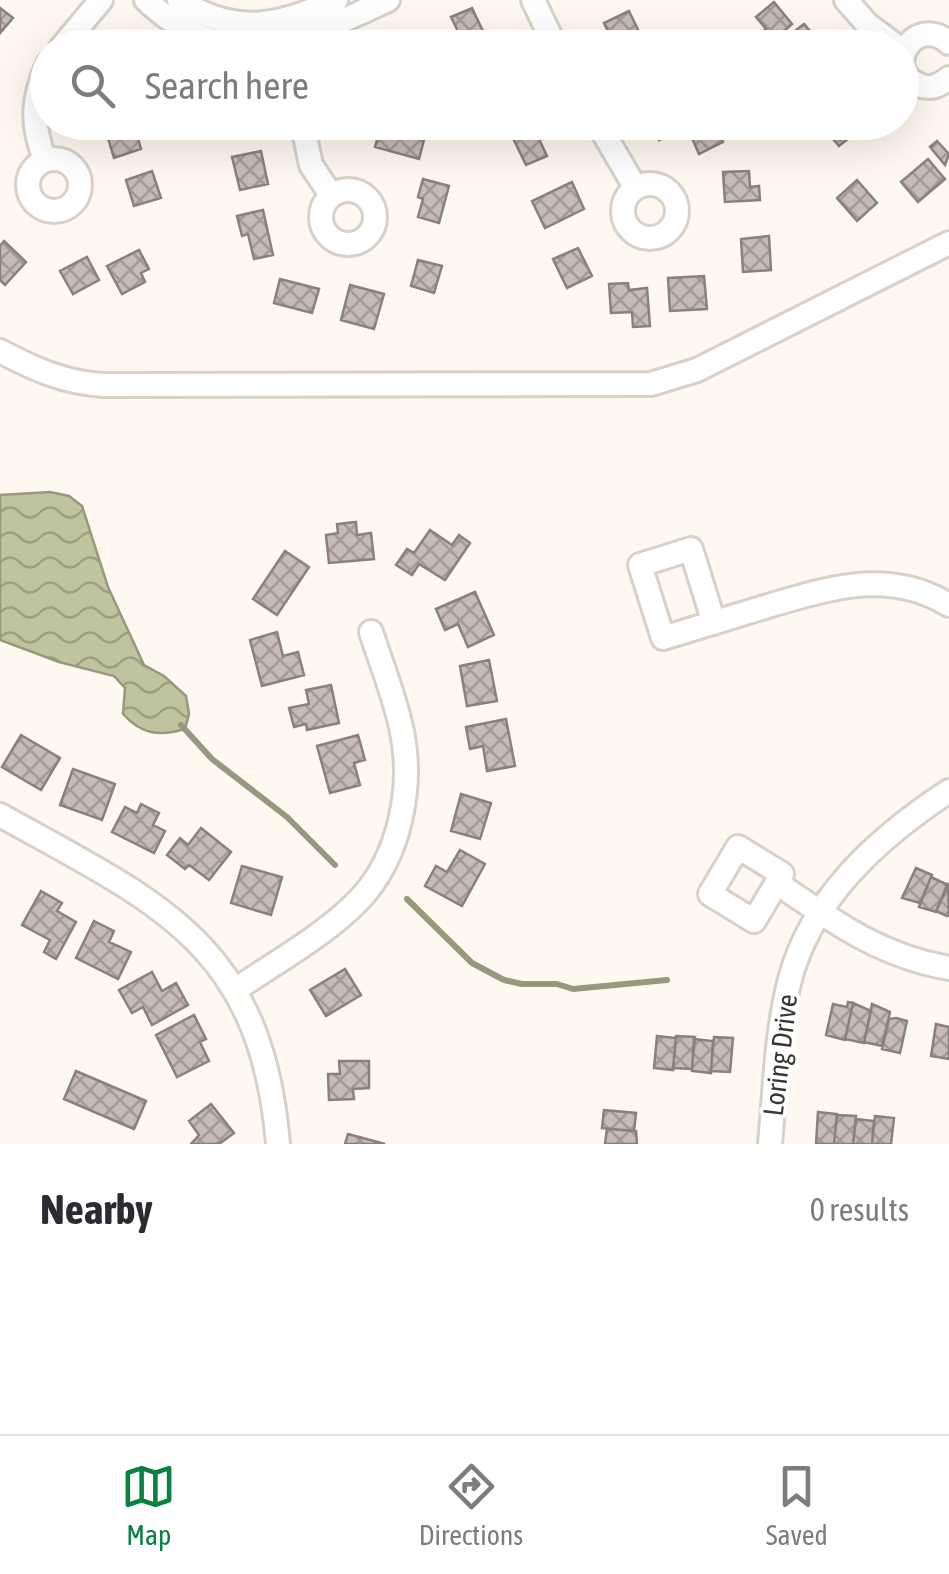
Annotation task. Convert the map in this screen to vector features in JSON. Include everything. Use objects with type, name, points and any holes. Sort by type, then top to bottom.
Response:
[{"type":"street","points":[[76,30],[101,0]]},
{"type":"street","points":[[146,0],[191,30]]},
{"type":"street","points":[[178,0],[207,15],[257,30]]},
{"type":"street","points":[[293,30],[336,0]]},
{"type":"street","points":[[318,30],[388,0]]},
{"type":"street","points":[[533,0],[547,30]]},
{"type":"street","points":[[846,0],[875,30]]},
{"type":"street","points":[[919,36],[932,34],[949,43]]},
{"type":"street","points":[[919,85],[939,86],[949,78]]},
{"type":"street","points":[[39,140],[45,160]]},
{"type":"street","points":[[306,140],[312,165],[331,196]]},
{"type":"street","points":[[607,140],[635,187]]},
{"type":"street","points":[[0,351],[78,384],[651,384],[697,370],[949,243]]},
{"type":"street","points":[[714,623],[858,583],[888,582],[949,605]]},
{"type":"street","points":[[235,990],[335,921],[361,898],[392,847],[400,821],[406,762],[401,727],[371,632]]},
{"type":"street","name":"Loring Drive","points":[[770,1144],[781,1023],[790,979],[820,912],[868,851],[949,791]]},
{"type":"street","points":[[0,814],[144,896],[197,941],[235,990],[267,1064],[278,1144]]},
{"type":"street","points":[[777,883],[886,951],[949,968]]},
{"type":"water","points":[[50,492],[69,496],[82,506],[108,587],[144,665],[164,676],[186,696],[189,714],[185,729],[167,733],[144,730],[123,714],[125,688],[114,676],[59,662],[0,640],[0,495]]},
{"type":"building","points":[[774,2],[792,24],[785,30],[765,30],[756,17]]},
{"type":"building","points":[[0,8],[13,18],[0,33]]},
{"type":"building","points":[[472,8],[482,30],[457,30],[451,17]]},
{"type":"building","points":[[629,11],[638,30],[607,30],[604,23]]},
{"type":"building","points":[[109,140],[138,140],[141,149],[114,158]]},
{"type":"building","points":[[377,140],[424,140],[419,159],[375,147]]},
{"type":"building","points":[[514,140],[540,140],[547,156],[526,165]]},
{"type":"building","points":[[693,140],[722,140],[723,142],[699,154]]},
{"type":"building","points":[[937,141],[949,154],[945,165],[930,147]]},
{"type":"building","points":[[261,151],[268,184],[240,190],[232,157]]},
{"type":"building","points":[[928,159],[945,179],[918,202],[901,182]]},
{"type":"building","points":[[152,171],[161,198],[134,206],[126,180]]},
{"type":"building","points":[[749,171],[750,187],[759,186],[760,200],[725,202],[723,172]]},
{"type":"building","points":[[423,179],[449,186],[439,223],[418,217]]},
{"type":"building","points":[[857,180],[877,203],[857,221],[837,198]]},
{"type":"building","points":[[572,182],[584,209],[545,228],[532,201]]},
{"type":"building","points":[[263,210],[273,255],[254,259],[248,234],[242,236],[237,216]]},
{"type":"building","points":[[769,236],[771,270],[743,272],[741,239]]},
{"type":"building","points":[[4,241],[26,262],[5,285],[0,280],[0,246]]},
{"type":"building","points":[[578,248],[592,276],[567,288],[553,259]]},
{"type":"building","points":[[139,250],[149,269],[141,273],[145,282],[122,294],[107,266]]},
{"type":"building","points":[[87,257],[99,280],[73,294],[60,271]]},
{"type":"building","points":[[418,260],[442,266],[434,293],[411,286]]},
{"type":"building","points":[[704,276],[707,309],[670,311],[668,278]]},
{"type":"building","points":[[280,279],[319,289],[312,313],[274,303]]},
{"type":"building","points":[[628,283],[629,290],[647,288],[650,326],[633,327],[632,312],[611,313],[609,284]]},
{"type":"building","points":[[350,285],[384,294],[374,329],[341,320]]},
{"type":"building","points":[[356,522],[357,535],[371,533],[374,559],[329,563],[326,535],[338,533],[337,524]]},
{"type":"building","points":[[430,530],[452,545],[459,535],[470,543],[445,580],[419,564],[412,575],[396,565],[407,549],[414,553]]},
{"type":"building","points":[[285,551],[309,567],[277,615],[253,599]]},
{"type":"building","points":[[475,592],[494,635],[468,647],[458,624],[445,630],[436,609]]},
{"type":"building","points":[[277,632],[283,656],[298,652],[304,675],[262,686],[250,640]]},
{"type":"building","points":[[489,660],[497,701],[467,706],[460,666]]},
{"type":"building","points":[[331,685],[339,723],[307,730],[306,724],[294,727],[289,708],[309,704],[306,690]]},
{"type":"building","points":[[506,719],[515,766],[487,771],[483,746],[470,749],[466,727]]},
{"type":"building","points":[[21,735],[60,758],[41,790],[2,767]]},
{"type":"building","points":[[358,735],[365,760],[354,763],[360,785],[330,793],[317,746]]},
{"type":"building","points":[[73,769],[115,784],[102,820],[60,805]]},
{"type":"building","points":[[461,794],[491,803],[480,839],[451,831]]},
{"type":"building","points":[[141,804],[159,813],[153,825],[165,831],[154,853],[112,832],[125,807],[137,813]]},
{"type":"building","points":[[201,828],[231,852],[209,880],[167,855],[180,838],[188,845]]},
{"type":"building","points":[[460,850],[485,864],[462,906],[425,886],[436,866],[447,872]]},
{"type":"building","points":[[242,866],[282,877],[271,915],[231,903]]},
{"type":"building","points":[[916,868],[932,875],[920,903],[902,898]]},
{"type":"building","points":[[931,877],[948,885],[936,912],[919,907]]},
{"type":"building","points":[[948,883],[949,915],[947,916],[936,911]]},
{"type":"building","points":[[41,891],[62,903],[57,911],[76,922],[56,959],[44,952],[50,940],[22,925]]},
{"type":"building","points":[[94,921],[114,931],[109,942],[131,952],[118,979],[76,958]]},
{"type":"building","points":[[345,969],[361,995],[326,1016],[310,990]]},
{"type":"building","points":[[152,972],[162,991],[176,983],[188,1005],[152,1025],[143,1007],[132,1013],[119,990]]},
{"type":"building","points":[[848,1002],[853,1003],[845,1040],[826,1035],[833,1004],[847,1007]]},
{"type":"building","points":[[853,1003],[871,1011],[864,1043],[845,1039]]},
{"type":"building","points":[[872,1004],[890,1012],[882,1046],[864,1042]]},
{"type":"building","points":[[194,1015],[206,1039],[200,1042],[209,1061],[177,1077],[156,1035]]},
{"type":"building","points":[[889,1019],[907,1021],[900,1053],[882,1049]]},
{"type":"building","points":[[936,1024],[949,1027],[949,1059],[931,1056]]},
{"type":"building","points":[[657,1036],[676,1038],[673,1070],[654,1068]]},
{"type":"building","points":[[676,1036],[695,1037],[692,1069],[673,1068]]},
{"type":"building","points":[[714,1037],[733,1038],[730,1072],[711,1071]]},
{"type":"building","points":[[694,1039],[713,1041],[711,1073],[692,1071]]},
{"type":"building","points":[[339,1061],[369,1061],[369,1088],[353,1089],[354,1099],[329,1100],[328,1074],[340,1074]]},
{"type":"building","points":[[76,1071],[146,1101],[134,1129],[64,1099]]},
{"type":"building","points":[[211,1104],[234,1133],[219,1144],[191,1144],[199,1135],[189,1121]]},
{"type":"building","points":[[604,1110],[636,1113],[634,1131],[602,1128]]},
{"type":"building","points":[[818,1112],[837,1114],[834,1144],[816,1144]]},
{"type":"building","points":[[837,1115],[856,1116],[853,1144],[834,1144]]},
{"type":"building","points":[[875,1116],[894,1118],[891,1144],[872,1144]]},
{"type":"building","points":[[856,1119],[874,1121],[872,1144],[853,1144]]},
{"type":"building","points":[[607,1129],[636,1131],[637,1144],[605,1144]]},
{"type":"building","points":[[348,1134],[385,1144],[345,1144]]},
{"type":"waterway","points":[[181,725],[212,759],[287,817],[335,865]]},
{"type":"waterway","points":[[407,899],[472,963],[504,980],[573,989],[667,980]]}]
